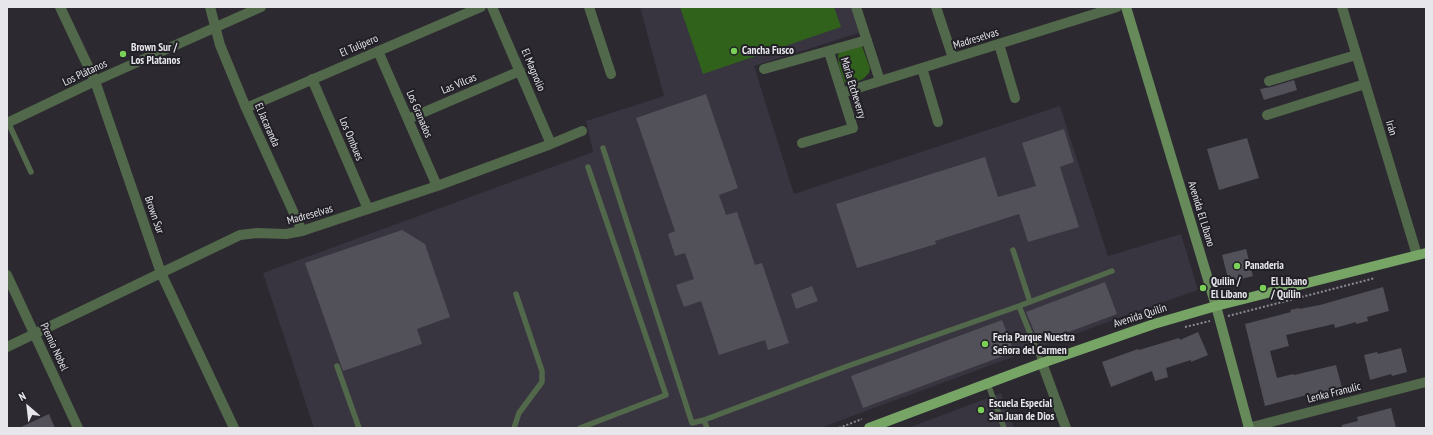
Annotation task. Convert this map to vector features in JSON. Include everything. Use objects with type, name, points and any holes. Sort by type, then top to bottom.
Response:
[{"type":"main road","name":"Avenida El Líbano","points":[[1126,7],[1216,306],[1249,428]]},
{"type":"main road","name":"Avenida Quilín","points":[[870,428],[1042,363],[1154,324],[1216,306],[1422,254]]},
{"type":"street","name":"Brown Sur","points":[[60,7],[95,81],[161,273],[234,428]]},
{"type":"street","name":"El Jacaranda","points":[[210,7],[214,27],[220,45],[246,108],[302,231]]},
{"type":"street","name":"Los Plátanos","points":[[7,123],[95,81],[261,7]]},
{"type":"street","name":"El Tulipero","points":[[246,108],[481,7]]},
{"type":"street","name":"El Magnolio","points":[[492,7],[551,144]]},
{"type":"street","points":[[589,7],[611,74]]},
{"type":"street","points":[[856,7],[880,81]]},
{"type":"street","points":[[936,7],[953,58]]},
{"type":"street","name":"Madreselvas","points":[[842,92],[1117,7]]},
{"type":"street","name":"Irán","points":[[1342,7],[1365,84],[1422,254]]},
{"type":"street","points":[[764,70],[866,40]]},
{"type":"street","points":[[999,44],[1016,98]]},
{"type":"street","name":"Los Granados","points":[[378,51],[437,186]]},
{"type":"street","name":"María Etcheverry","points":[[802,143],[853,128],[829,52]]},
{"type":"street","points":[[1269,81],[1356,55]]},
{"type":"street","points":[[922,68],[938,122]]},
{"type":"street","name":"Las Vilcas","points":[[408,119],[520,70]]},
{"type":"street","name":"Los Ombues","points":[[312,79],[368,209]]},
{"type":"street","points":[[1267,115],[1365,84]]},
{"type":"street","name":"Madreselvas","points":[[7,347],[245,233],[257,232],[286,234],[302,231],[437,186],[582,131]]},
{"type":"street","name":"Premio Nobel","points":[[7,275],[78,428]]},
{"type":"street","points":[[1042,363],[1066,428]]},
{"type":"street","name":"Lenka Franulic","points":[[1249,428],[1426,382]]},
{"type":"lane","points":[[7,123],[31,172]]},
{"type":"lane","points":[[603,148],[692,423],[704,420],[845,367],[1030,302],[1112,270]]},
{"type":"lane","points":[[580,428],[666,396],[588,167]]},
{"type":"lane","points":[[1013,250],[1030,302]]},
{"type":"lane","points":[[514,428],[519,413],[542,382],[542,371],[516,294]]},
{"type":"lane","points":[[1019,306],[1042,363]]},
{"type":"lane","points":[[337,366],[359,428]]},
{"type":"lane","points":[[988,384],[1004,428]]},
{"type":"lane","points":[[704,420],[707,428]]},
{"type":"path","points":[[1231,315],[1381,276]]},
{"type":"shaded area","points":[[640,7],[851,7],[859,33],[754,66],[794,194],[1060,106],[1108,256],[1181,234],[1198,290],[820,428],[314,428],[263,273],[593,152],[586,121],[664,96]]},
{"type":"shaded area","name":"Escuela Especial San Juan de Dios","points":[[1001,393],[1014,428],[908,428]]},
{"type":"green space","name":"Cancha Fusco","points":[[680,7],[834,7],[841,27],[703,74]]},
{"type":"green space","points":[[862,46],[870,68],[869,73],[863,79],[856,82],[846,83],[844,82],[839,66],[838,55],[840,51]]},
{"type":"building","points":[[1294,80],[1297,90],[1264,100],[1260,89]]},
{"type":"building","points":[[706,94],[738,188],[719,195],[726,215],[737,212],[755,265],[762,263],[789,343],[768,350],[765,340],[719,355],[701,301],[684,307],[676,285],[694,279],[685,253],[675,256],[668,234],[675,231],[636,118]]},
{"type":"building","points":[[1064,129],[1074,162],[1060,167],[1079,227],[1028,242],[1019,214],[935,241],[936,244],[857,268],[836,204],[985,157],[998,197],[1036,186],[1022,143]]},
{"type":"building","points":[[1247,138],[1259,178],[1219,190],[1207,149]]},
{"type":"building","points":[[402,230],[425,244],[450,317],[417,329],[422,344],[343,371],[305,263]]},
{"type":"building","name":"Panaderia","points":[[1246,249],[1253,276],[1229,282],[1222,255]]},
{"type":"building","points":[[1105,282],[1117,314],[1039,343],[1026,312]]},
{"type":"building","points":[[812,286],[818,301],[796,309],[791,294]]},
{"type":"building","points":[[1383,287],[1389,311],[1367,317],[1368,321],[1356,324],[1356,322],[1335,328],[1334,324],[1286,335],[1289,346],[1270,351],[1277,378],[1336,365],[1342,388],[1308,398],[1307,395],[1265,406],[1245,324],[1291,312],[1290,310],[1320,305]]},
{"type":"building","points":[[1002,320],[1014,352],[863,408],[851,376]]},
{"type":"building","points":[[1198,332],[1208,355],[1191,362],[1191,360],[1166,368],[1168,377],[1155,381],[1152,371],[1111,387],[1102,362],[1138,349],[1139,350],[1179,338],[1180,340]]},
{"type":"building","points":[[1401,348],[1407,372],[1392,376],[1391,374],[1370,380],[1364,355],[1377,352],[1378,354]]},
{"type":"building","points":[[1391,408],[1396,428],[1342,428],[1342,425],[1358,421],[1357,417]]},
{"type":"building","points":[[49,414],[55,428],[19,428]]},
{"type":"place","name":"Cancha Fusco","points":[[734,51]]},
{"type":"place","name":"Brown Sur / Los Platanos","points":[[123,54]]},
{"type":"place","name":"Panaderia","points":[[1237,266]]},
{"type":"place","name":"Quilin / El Líbano","points":[[1203,288]]},
{"type":"place","name":"El Líbano / Quilin","points":[[1263,288]]},
{"type":"place","name":"Feria Parque Nuestra Señora del Carmen","points":[[985,344]]},
{"type":"place","name":"Escuela Especial San Juan de Dios","points":[[981,410]]}]
